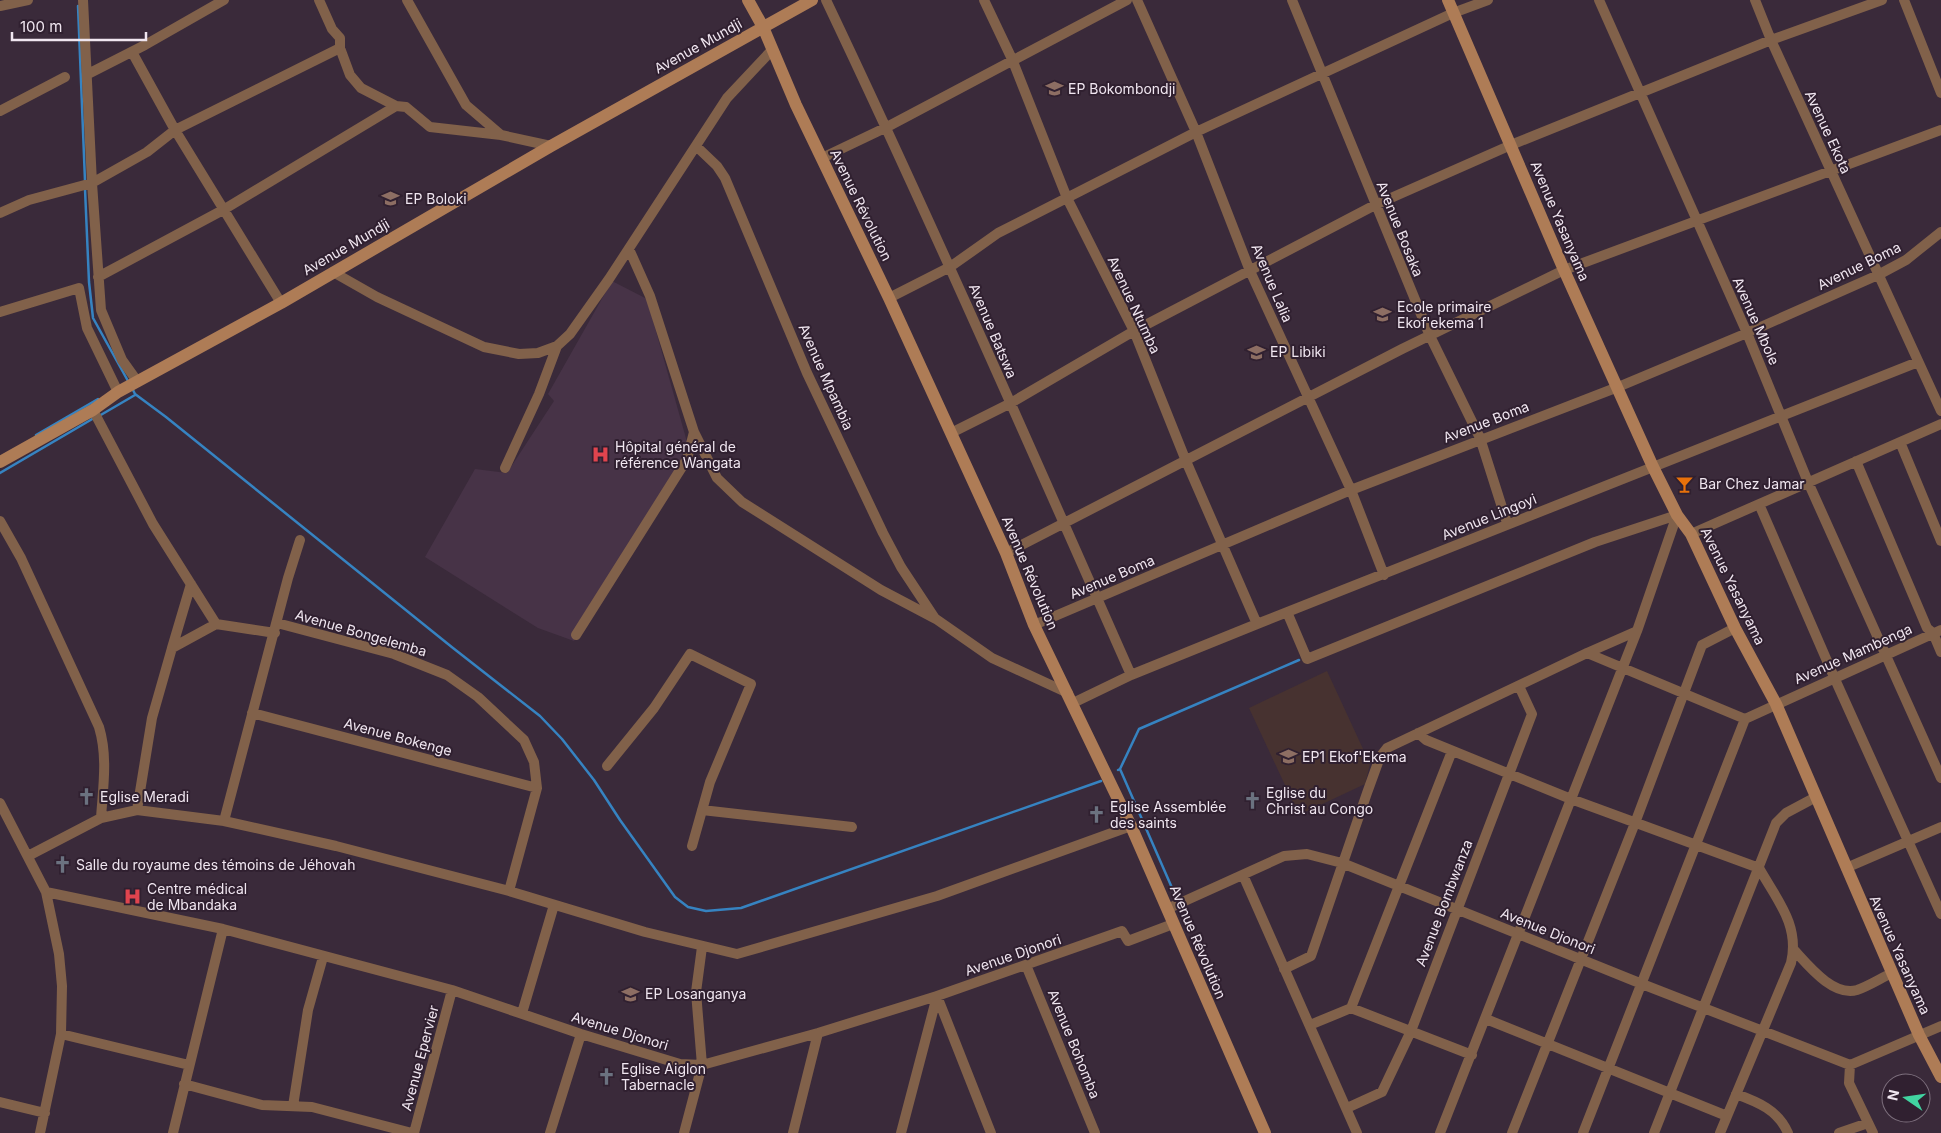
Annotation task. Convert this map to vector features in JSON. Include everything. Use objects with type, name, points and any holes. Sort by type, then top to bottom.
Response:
[{"type":"street","points":[[0,6],[28,0]]},
{"type":"street","points":[[83,0],[92,183],[101,310],[122,360],[136,382]]},
{"type":"street","points":[[88,74],[132,52],[224,0]]},
{"type":"street","points":[[319,0],[332,28],[340,38],[340,48],[354,83],[396,106],[406,107],[430,127],[501,135],[551,146]]},
{"type":"street","points":[[407,0],[466,105],[501,135]]},
{"type":"street","name":"Avenue Révolution","points":[[748,0],[763,27],[796,106],[889,298],[1006,553],[1034,626],[1071,698],[1131,826],[1265,1133]]},
{"type":"street","name":"Avenue Mundji","points":[[0,462],[93,410],[120,391],[281,302],[551,146],[812,0]]},
{"type":"street","name":"Avenue Batswa","points":[[826,0],[887,127],[1009,404],[1066,523],[1131,675]]},
{"type":"street","name":"Avenue Ntumba","points":[[984,0],[1012,59],[1067,198],[1134,331],[1186,461],[1224,544],[1257,624]]},
{"type":"street","points":[[822,158],[887,127],[1012,59],[1127,0]]},
{"type":"street","name":"Avenue Lalia","points":[[1137,0],[1196,132],[1250,271],[1351,490],[1384,575]]},
{"type":"street","name":"Avenue Bosaka","points":[[1292,0],[1430,336],[1480,438],[1507,523]]},
{"type":"street","name":"Avenue Yasanyama","points":[[1448,0],[1564,270],[1653,467],[1677,515],[1691,534],[1736,628],[1776,704],[1919,1035],[1941,1077]]},
{"type":"street","points":[[889,298],[950,267],[998,234],[1196,132],[1453,13],[1488,0]]},
{"type":"street","name":"Avenue Mbole","points":[[1599,0],[1639,95],[1747,332],[1808,482],[1941,778]]},
{"type":"street","name":"Avenue Ekota","points":[[1755,0],[1771,40],[1941,411]]},
{"type":"street","points":[[951,434],[1009,404],[1134,331],[1375,205],[1511,145],[1639,95],[1771,40],[1882,0]]},
{"type":"street","points":[[1904,0],[1941,92]]},
{"type":"street","points":[[0,213],[29,200],[92,183],[147,152],[175,130],[340,48]]},
{"type":"street","points":[[333,272],[368,292],[484,347],[520,354],[538,353],[557,346],[570,334],[629,249],[727,98],[772,50]]},
{"type":"street","points":[[132,52],[175,130],[281,302]]},
{"type":"street","points":[[0,111],[65,77]]},
{"type":"street","points":[[98,277],[223,210],[396,106]]},
{"type":"street","points":[[1006,553],[1430,336],[1564,270],[1941,130]]},
{"type":"street","name":"Avenue Mpambia","points":[[696,146],[717,166],[725,178],[807,373],[878,524],[901,567],[936,619]]},
{"type":"street","name":"Avenue Boma","points":[[1034,626],[1351,490],[1480,438],[1618,387],[1747,332],[1878,275],[1906,260],[1941,232]]},
{"type":"street","points":[[629,249],[650,296],[694,432],[717,478],[742,502],[881,590],[936,619],[992,658],[1071,698]]},
{"type":"street","points":[[0,312],[79,288],[87,328],[120,391]]},
{"type":"street","points":[[505,468],[557,346]]},
{"type":"street","name":"Avenue Lingoyi","points":[[1071,698],[1384,575],[1507,523],[1918,362]]},
{"type":"street","points":[[93,410],[153,524],[216,624],[172,648]]},
{"type":"street","points":[[1691,534],[1941,424]]},
{"type":"street","points":[[576,635],[687,459],[694,432]]},
{"type":"street","points":[[1900,442],[1941,540]]},
{"type":"street","points":[[1856,461],[1927,628],[1937,632],[1941,652]]},
{"type":"street","points":[[1759,504],[1834,677],[1941,914]]},
{"type":"street","points":[[1287,612],[1307,659],[1595,542],[1677,515]]},
{"type":"street","points":[[1440,1133],[1638,631],[1677,515]]},
{"type":"street","points":[[0,520],[21,558],[99,727],[104,743],[106,761],[100,818]]},
{"type":"street","points":[[224,821],[288,578],[300,540]]},
{"type":"street","points":[[138,810],[152,718],[191,584]]},
{"type":"street","name":"Avenue Bongelemba","points":[[216,624],[276,628],[394,654],[447,675],[478,697],[524,740],[534,762],[537,788],[509,891]]},
{"type":"street","points":[[1512,1133],[1635,823],[1702,645],[1736,628]]},
{"type":"street","points":[[1284,969],[1311,956],[1380,757],[1395,743],[1638,631]]},
{"type":"street","name":"Avenue Mambenga","points":[[1745,719],[1884,654],[1937,632]]},
{"type":"street","points":[[1583,1133],[1745,719],[1587,653]]},
{"type":"street","points":[[607,766],[654,708],[690,654],[752,686],[710,782],[692,846]]},
{"type":"street","name":"Avenue Bombwanza","points":[[1347,1108],[1382,1092],[1411,1031],[1456,908],[1532,714],[1519,686]]},
{"type":"street","name":"Avenue Bokenge","points":[[252,713],[537,788]]},
{"type":"street","points":[[1418,733],[1426,740],[1571,799],[1759,868],[1790,923],[1794,935],[1794,950],[1791,963],[1720,1133]]},
{"type":"street","points":[[1351,1008],[1452,751]]},
{"type":"street","points":[[1654,1133],[1776,823],[1786,813],[1816,797]]},
{"type":"street","points":[[0,803],[46,892],[59,954],[62,986],[61,1034],[40,1133]]},
{"type":"street","points":[[28,856],[100,818],[138,810],[224,821],[336,846],[509,891],[702,947],[737,954],[937,896],[1131,826]]},
{"type":"street","points":[[702,810],[852,827]]},
{"type":"street","points":[[1846,868],[1941,827]]},
{"type":"street","name":"Avenue Djonori","points":[[1166,909],[1284,856],[1307,854],[1342,863],[1642,984],[1850,1065]]},
{"type":"street","points":[[1243,875],[1357,1133]]},
{"type":"street","name":"Avenue Djonori","points":[[46,892],[223,929],[452,990],[581,1034],[680,1064],[702,1065],[818,1033],[938,996],[1122,931],[1128,942],[1173,924]]},
{"type":"street","points":[[522,1013],[554,905]]},
{"type":"street","points":[[173,1133],[223,929]]},
{"type":"street","points":[[684,1133],[702,1065],[696,992],[702,947]]},
{"type":"street","points":[[1794,950],[1823,980],[1846,990],[1856,990],[1892,972]]},
{"type":"street","points":[[293,1106],[308,1010],[323,956]]},
{"type":"street","name":"Avenue Bohomba","points":[[1026,965],[1095,1133]]},
{"type":"street","name":"Avenue Epervier","points":[[413,1133],[452,990]]},
{"type":"street","points":[[901,1133],[938,996]]},
{"type":"street","points":[[938,996],[991,1133]]},
{"type":"street","points":[[1310,1025],[1351,1008],[1472,1055]]},
{"type":"street","points":[[1486,1019],[1727,1116]]},
{"type":"street","points":[[1873,1133],[1849,1083],[1850,1065],[1941,1026]]},
{"type":"street","points":[[793,1133],[818,1033]]},
{"type":"street","points":[[61,1034],[189,1065]]},
{"type":"street","points":[[550,1133],[581,1034]]},
{"type":"street","points":[[184,1084],[262,1105],[312,1107],[413,1133]]},
{"type":"street","points":[[1736,1094],[1759,1103],[1773,1112],[1788,1133]]},
{"type":"street","points":[[0,1102],[44,1113]]},
{"type":"street","points":[[1840,1133],[1868,1123]]},
{"type":"shaded area","name":"Hôpital général de référence Wangata","points":[[612,281],[647,299],[687,442],[674,482],[601,594],[574,641],[538,628],[425,557],[475,469],[507,473],[554,401],[548,394]]},
{"type":"shaded area","points":[[1327,671],[1370,764],[1365,784],[1299,815],[1249,708]]},
{"type":"waterway","points":[[78,6],[85,181]]},
{"type":"waterway","points":[[85,189],[89,282],[93,318],[128,381]]},
{"type":"waterway","points":[[132,388],[135,394],[540,716],[562,739],[594,780],[675,897],[688,907],[706,911],[741,908],[1101,781]]},
{"type":"waterway","points":[[99,416],[135,395]]},
{"type":"waterway","points":[[36,435],[98,399]]},
{"type":"waterway","points":[[0,473],[94,418]]},
{"type":"waterway","points":[[1120,769],[1139,729],[1299,660]]},
{"type":"waterway","points":[[1118,770],[1120,769],[1176,897]]},
{"type":"place","name":"EP Bokombondji","points":[[1054,89]]},
{"type":"place","name":"EP Boloki","points":[[391,199]]},
{"type":"place","name":"Ecole primaire Ekof'ekema 1","points":[[1383,315]]},
{"type":"place","name":"EP Libiki","points":[[1256,352]]},
{"type":"place","name":"Hôpital général de référence Wangata","points":[[601,455]]},
{"type":"place","name":"Bar Chez Jamar","points":[[1685,484]]},
{"type":"place","name":"EP1 Ekof'Ekema","points":[[1288,757]]},
{"type":"place","name":"Eglise Meradi","points":[[86,797]]},
{"type":"place","name":"Eglise du Christ au Congo","points":[[1252,801]]},
{"type":"place","name":"Eglise Assemblée des saints","points":[[1096,815]]},
{"type":"place","name":"Salle du royaume des témoins de Jéhovah","points":[[62,865]]},
{"type":"place","name":"Centre médical de Mbandaka","points":[[133,897]]},
{"type":"place","name":"EP Losanganya","points":[[631,994]]},
{"type":"place","name":"Eglise Aiglon Tabernacle","points":[[607,1077]]}]
